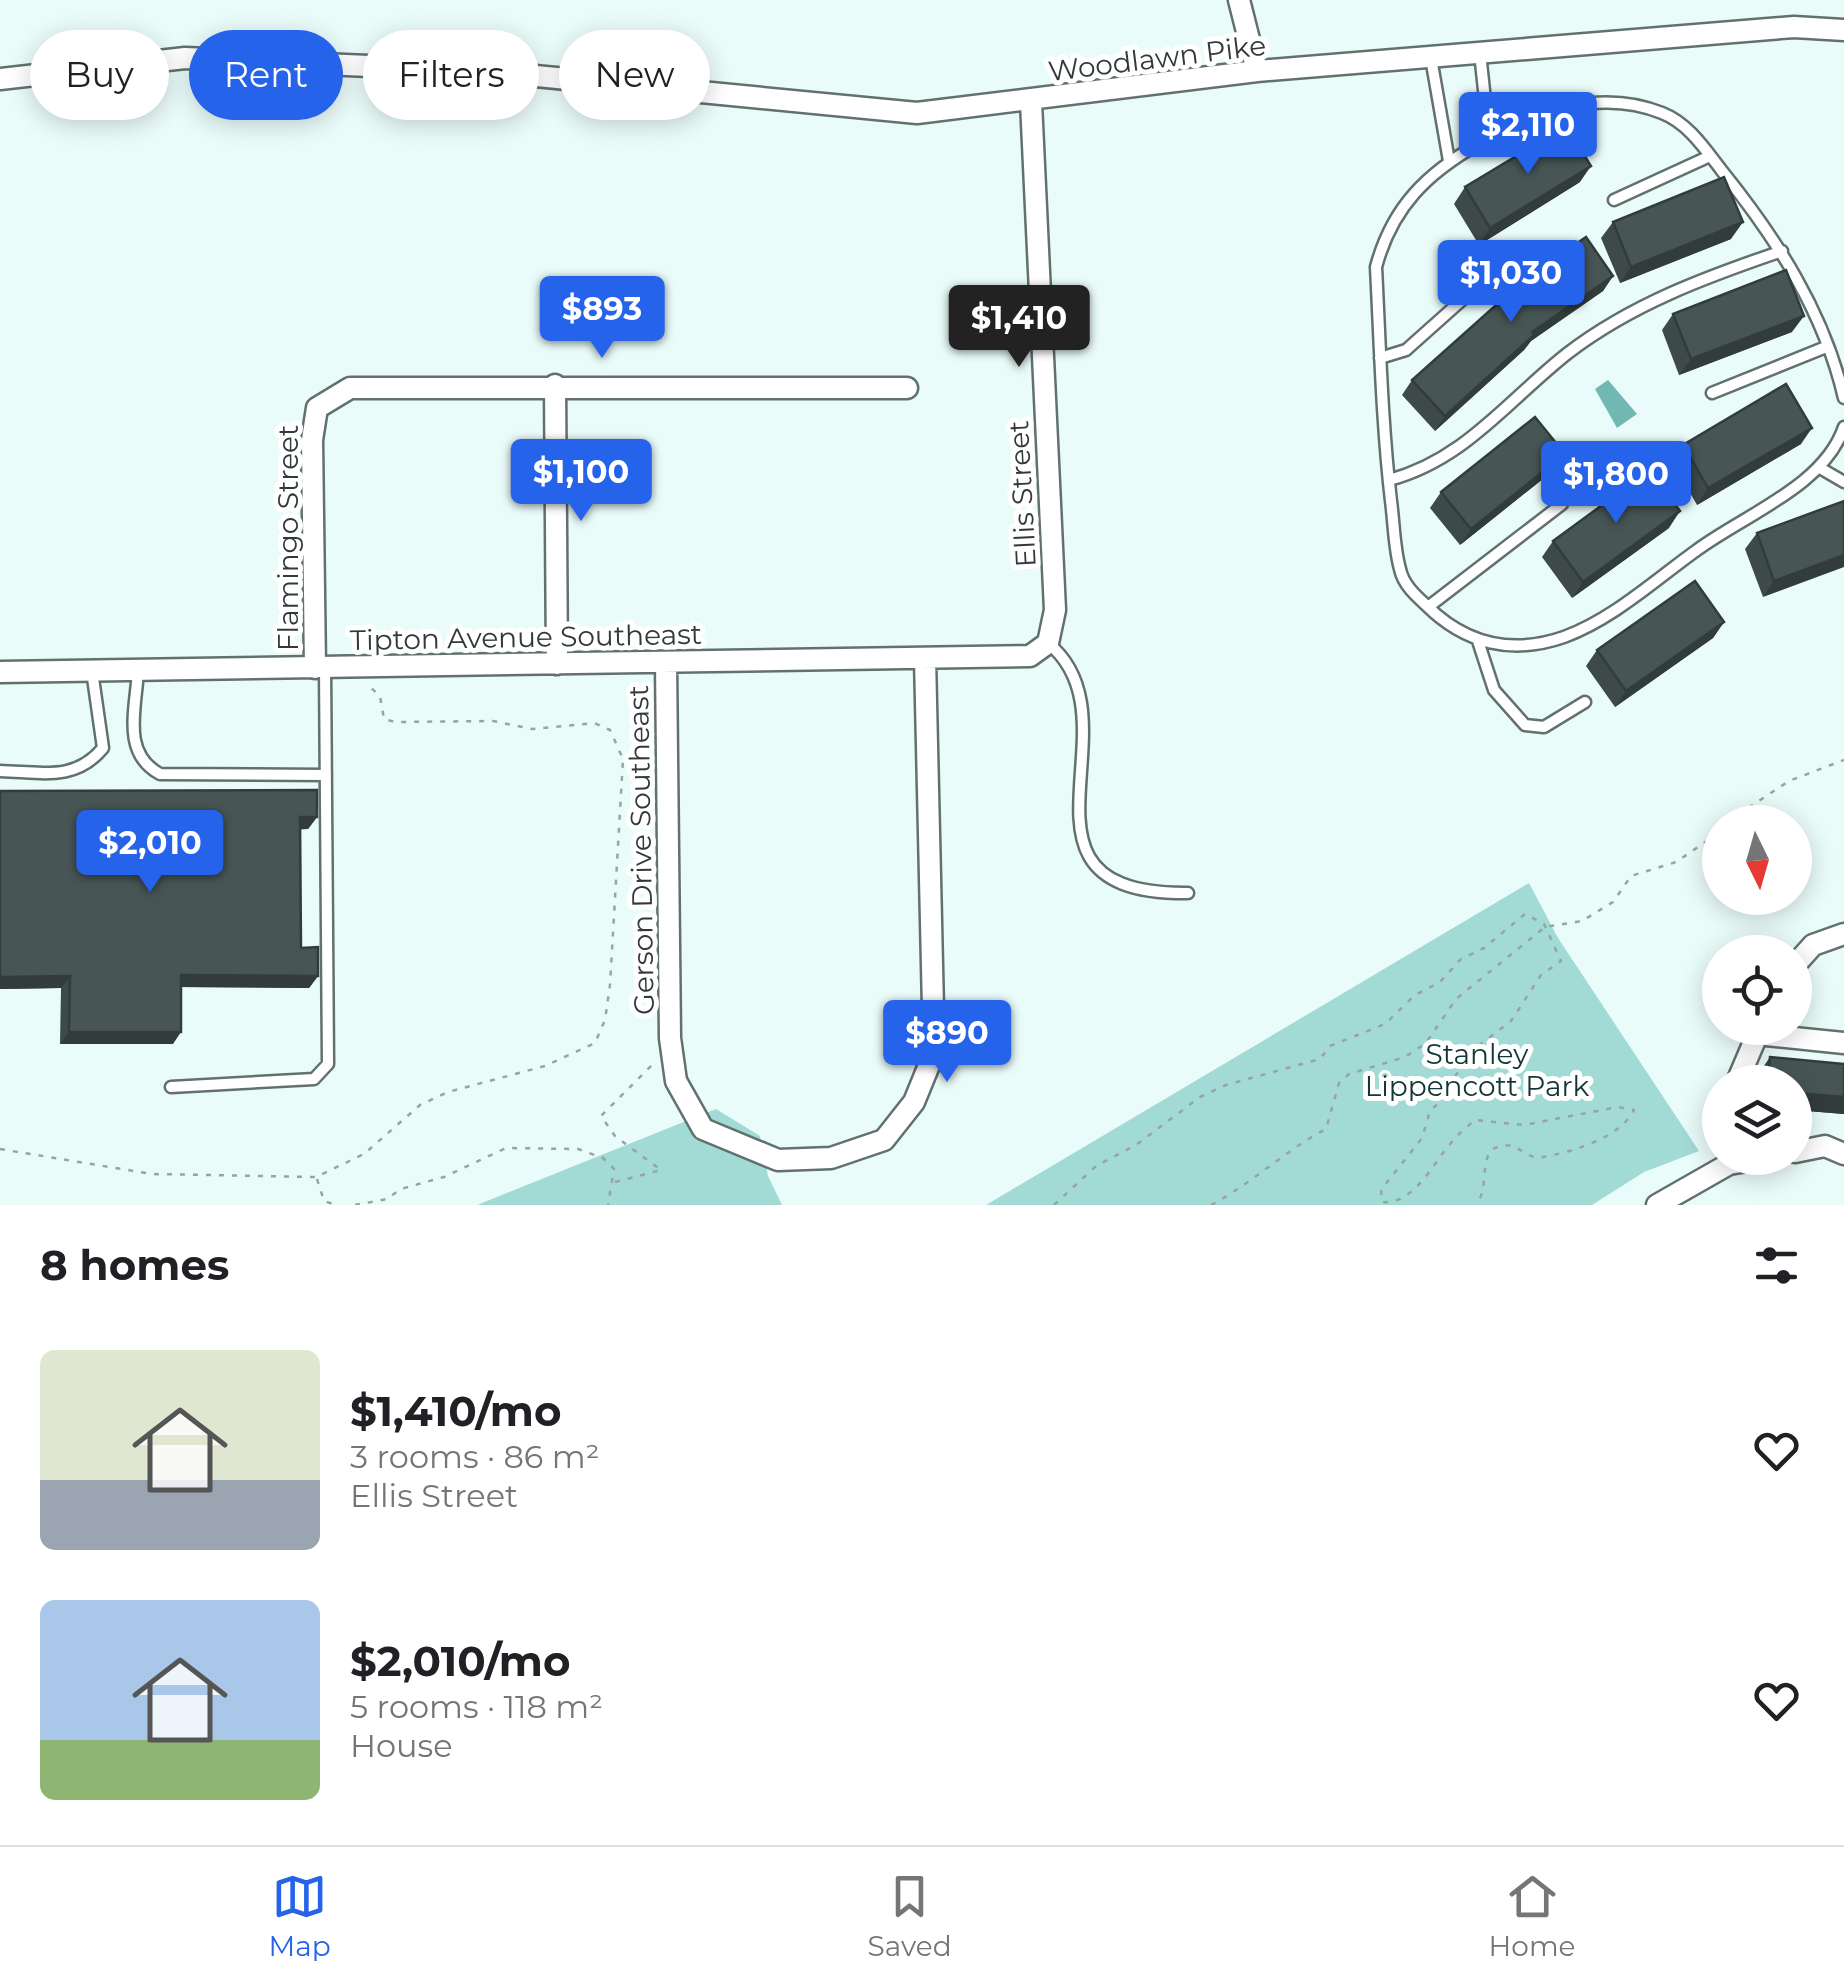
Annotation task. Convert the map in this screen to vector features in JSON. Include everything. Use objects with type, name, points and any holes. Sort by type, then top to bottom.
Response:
[{"type":"street","points":[[1238,0],[1257,72]]},
{"type":"street","name":"Woodlawn Pike","points":[[0,79],[185,58],[484,71],[917,113],[1257,72],[1794,27],[1844,30]]},
{"type":"street","name":"Ellis Street","points":[[1031,102],[1056,610],[1048,642]]},
{"type":"street","points":[[557,664],[555,385],[907,388]]},
{"type":"street","name":"Flamingo Street","points":[[320,668],[312,440],[316,408],[350,388],[555,385]]},
{"type":"street","name":"Tipton Avenue Southeast","points":[[0,672],[1006,660],[1030,656],[1048,642]]},
{"type":"street","name":"Gerson Drive Southeast","points":[[666,662],[670,1038],[676,1081],[703,1129],[778,1160],[831,1158],[884,1140],[914,1102],[934,1052],[925,658]]},
{"type":"street","points":[[1812,946],[1844,934]]},
{"type":"street","points":[[1812,1039],[1844,1044]]},
{"type":"street","points":[[1812,1149],[1825,1146],[1844,1154]]},
{"type":"street","points":[[1657,1205],[1706,1175]]},
{"type":"lane","points":[[1480,53],[1489,138]]},
{"type":"lane","points":[[1431,57],[1449,161]]},
{"type":"lane","points":[[1844,398],[1800,282],[1782,251],[1688,130],[1664,113],[1626,102],[1582,102],[1509,126],[1449,161],[1396,212],[1384,238],[1376,267],[1380,358],[1400,571],[1428,607],[1464,636],[1524,645],[1562,638],[1594,623],[1740,519],[1820,468],[1834,454],[1844,426]]},
{"type":"lane","points":[[1614,200],[1710,156]]},
{"type":"lane","points":[[1389,480],[1425,470],[1450,455],[1569,352],[1638,308],[1704,278],[1782,251]]},
{"type":"lane","points":[[1380,358],[1406,350],[1462,300]]},
{"type":"lane","points":[[1712,393],[1826,347]]},
{"type":"lane","points":[[1820,468],[1844,482]]},
{"type":"lane","points":[[1428,607],[1562,504]]},
{"type":"lane","points":[[1478,640],[1494,690],[1525,724],[1544,728],[1585,702]]},
{"type":"lane","points":[[1048,642],[1066,658],[1084,711],[1078,818],[1080,837],[1092,861],[1113,881],[1143,894],[1188,893]]},
{"type":"lane","points":[[171,1087],[314,1079],[328,1064],[326,775],[320,668]]},
{"type":"lane","points":[[138,670],[133,746],[141,764],[160,774],[326,775]]},
{"type":"lane","points":[[0,771],[64,772],[82,769],[92,762],[103,748],[92,671]]},
{"type":"path","points":[[0,1149],[152,1174],[316,1177],[364,1154],[420,1105],[448,1092],[545,1066],[595,1043],[605,1020],[610,985],[623,760],[610,730],[594,722],[532,729],[493,721],[384,719],[380,696],[363,681],[362,667]]},
{"type":"path","points":[[1752,805],[1789,780],[1844,760]]},
{"type":"path","points":[[1211,1205],[1253,1182],[1288,1150],[1326,1129],[1339,1083],[1350,1074],[1405,1058],[1426,1043],[1456,999],[1545,926],[1582,921],[1614,902],[1631,876],[1676,862],[1702,844]]},
{"type":"path","points":[[1054,1205],[1096,1166],[1136,1145],[1200,1098],[1226,1085],[1320,1058],[1330,1046],[1385,1024],[1518,916],[1536,918],[1558,947],[1558,966],[1542,975],[1510,1021],[1482,1043],[1450,1081],[1444,1100],[1430,1111],[1418,1145],[1381,1190],[1382,1202],[1393,1204],[1409,1197],[1437,1168],[1452,1141],[1475,1120],[1524,1125],[1618,1107],[1634,1110],[1606,1137],[1543,1157],[1510,1145],[1491,1150],[1486,1158],[1484,1189],[1476,1205]]},
{"type":"path","points":[[613,1182],[661,1170],[614,1136],[601,1116],[649,1069],[670,1038]]},
{"type":"path","points":[[354,1205],[373,1203],[401,1189],[444,1178],[506,1148],[578,1149],[603,1158],[614,1170],[608,1205]]},
{"type":"path","points":[[316,1177],[324,1201],[336,1205]]},
{"type":"green space","name":"Stanley Lippencott Park","points":[[1529,883],[1558,938],[1699,1151],[1644,1172],[1592,1205],[986,1205]]},
{"type":"green space","points":[[716,1109],[760,1136],[768,1176],[782,1205],[477,1205]]},
{"type":"shaded area","points":[[1608,380],[1637,414],[1617,428],[1595,389]]},
{"type":"building","points":[[1566,126],[1591,166],[1490,228],[1465,187]]},
{"type":"building","points":[[1724,177],[1743,222],[1631,267],[1613,222]]},
{"type":"building","points":[[1586,237],[1613,276],[1532,332],[1534,335],[1445,416],[1412,380],[1523,281]]},
{"type":"building","points":[[1786,270],[1804,316],[1691,359],[1673,314]]},
{"type":"building","points":[[1786,384],[1812,428],[1708,488],[1683,445]]},
{"type":"building","points":[[1535,417],[1565,454],[1471,529],[1441,492]]},
{"type":"building","points":[[1650,470],[1680,511],[1583,582],[1553,541]]},
{"type":"building","points":[[1844,501],[1844,555],[1774,581],[1757,533]]},
{"type":"building","points":[[1695,581],[1724,622],[1626,691],[1597,650]]},
{"type":"building","points":[[317,790],[317,817],[300,817],[301,948],[318,947],[318,976],[181,975],[181,1032],[69,1032],[70,976],[0,977],[0,791]]},
{"type":"building","points":[[1770,1057],[1844,1064],[1844,1097],[1812,1094],[1812,1065],[1769,1065]]}]
